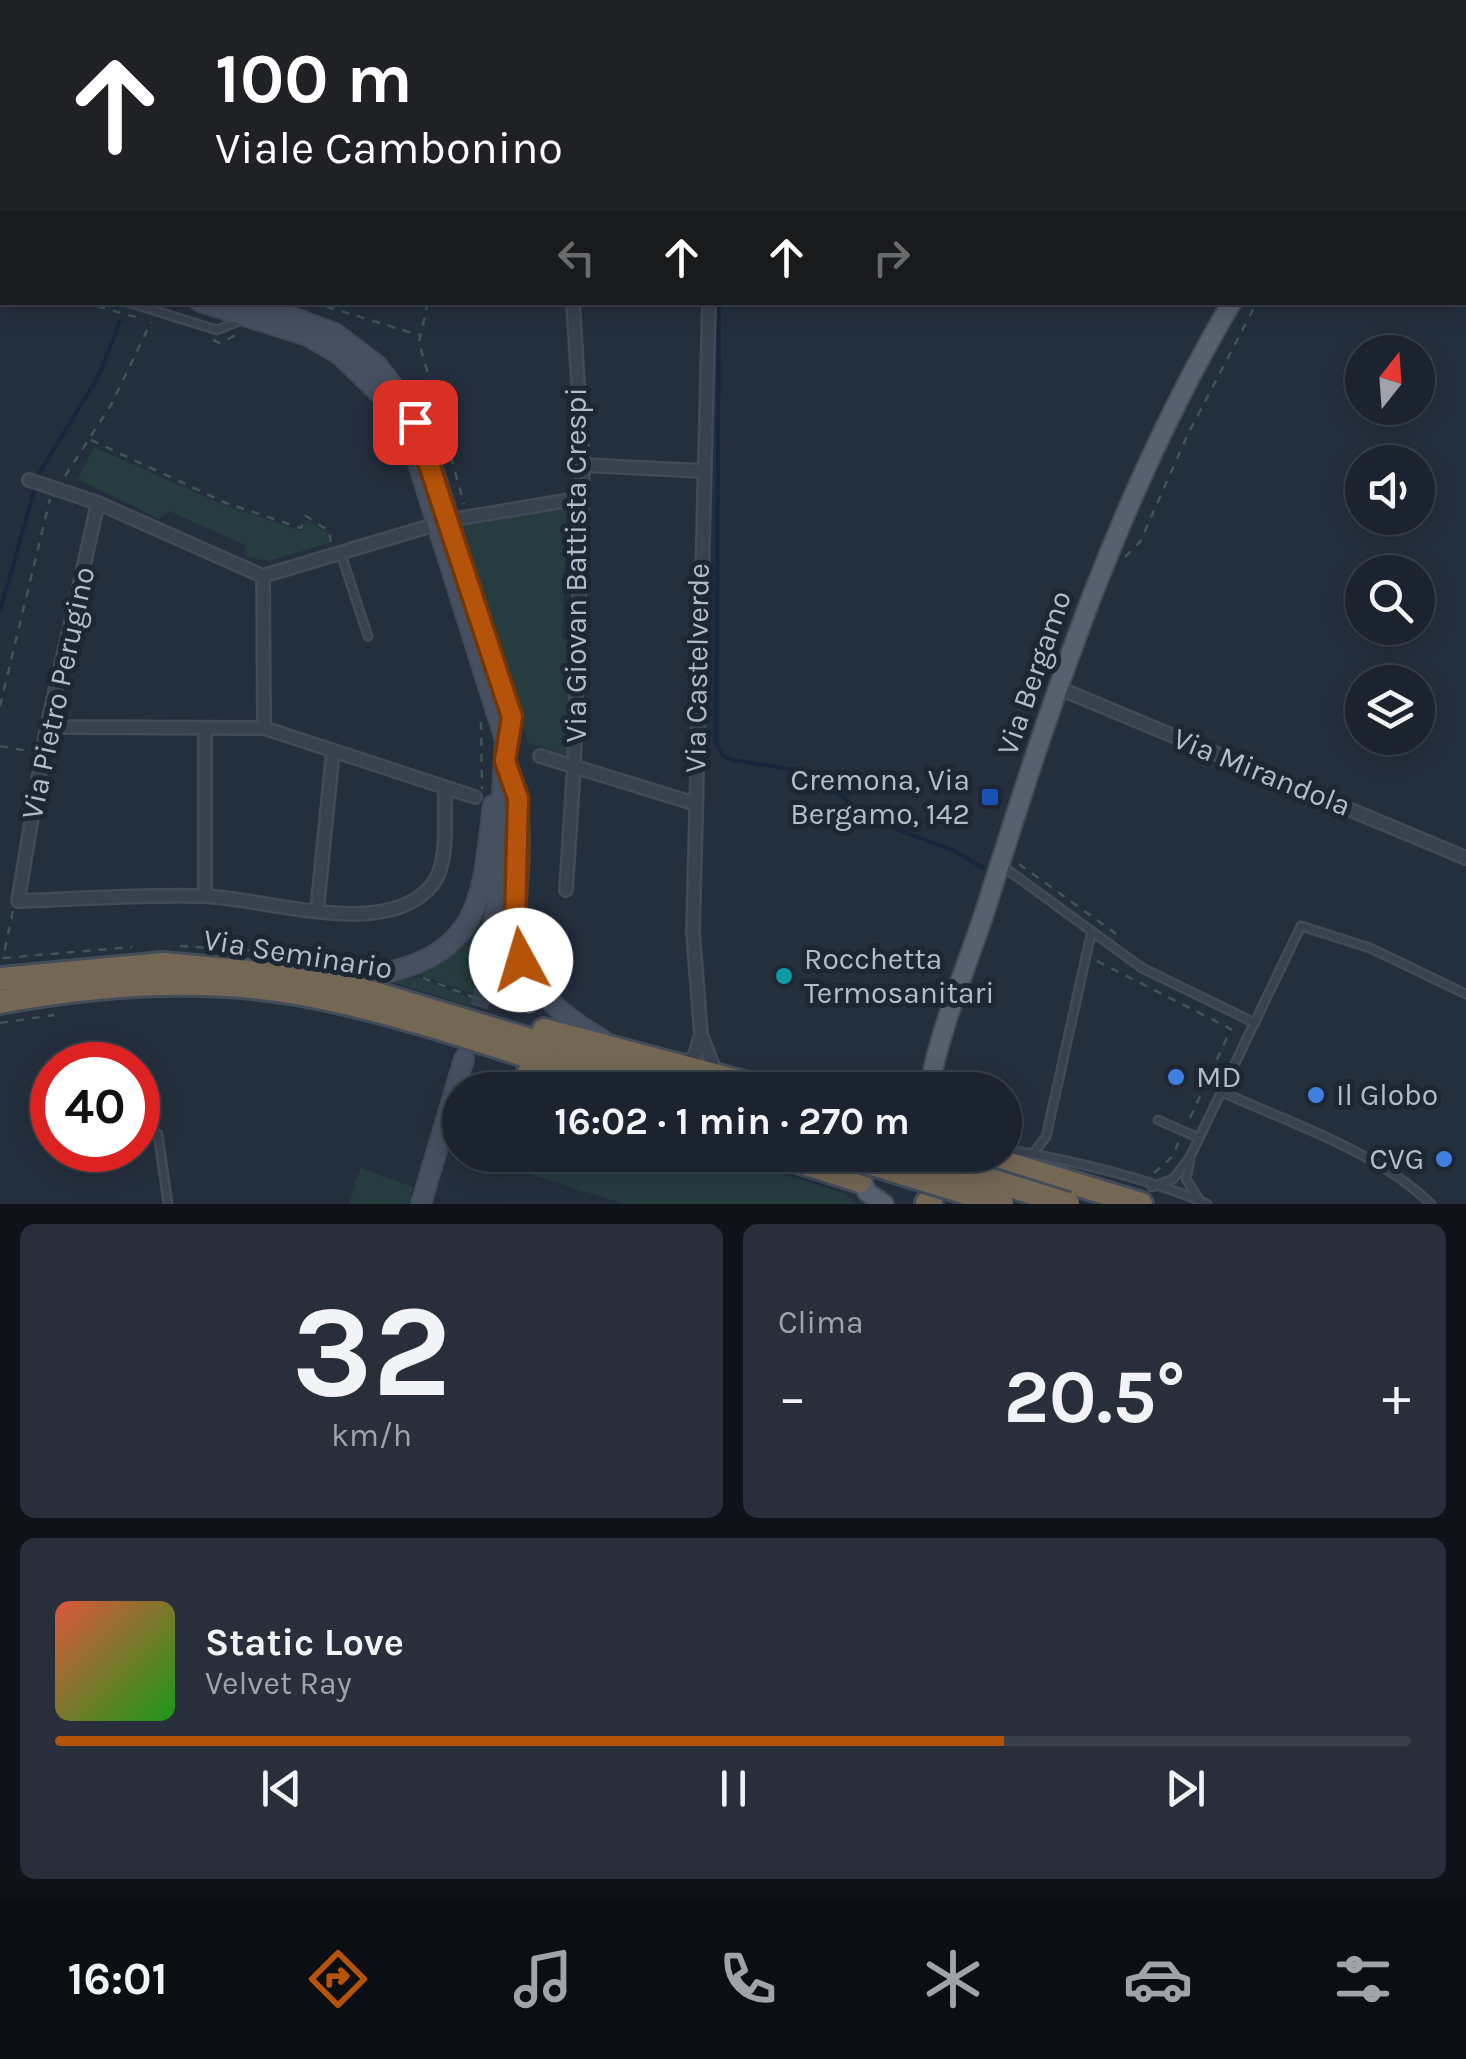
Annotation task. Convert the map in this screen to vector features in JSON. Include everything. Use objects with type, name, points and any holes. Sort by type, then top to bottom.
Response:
[{"type":"highway","name":"Via Seminario","points":[[1,965],[163,964],[326,982],[575,1072]]},
{"type":"highway","name":"Via Seminario","points":[[0,1005],[38,995],[133,984],[254,988],[438,1022]]},
{"type":"highway","points":[[438,1022],[611,1044],[713,1072]]},
{"type":"highway","points":[[438,1022],[575,1072]]},
{"type":"highway","points":[[1022,1168],[1146,1196]]},
{"type":"highway","points":[[835,1172],[860,1181]]},
{"type":"highway","points":[[898,1172],[1002,1204]]},
{"type":"highway","points":[[965,1172],[1068,1204]]},
{"type":"main road","name":"Via Bergamo","points":[[934,1072],[1007,861],[1056,687],[1133,493],[1230,305]]},
{"type":"main road","points":[[859,1172],[860,1181],[879,1203]]},
{"type":"main road","points":[[928,1204],[946,1184],[948,1172]]},
{"type":"street","points":[[213,305],[315,322],[376,366],[415,422],[452,520],[512,717],[506,740],[496,907],[480,989]]},
{"type":"street","name":"Via Giovan Battista Crespi","points":[[566,890],[574,767],[583,465],[573,305]]},
{"type":"street","name":"Via Castelverde","points":[[709,305],[693,932],[701,1034],[716,1072]]},
{"type":"street","points":[[583,465],[702,471]]},
{"type":"street","points":[[29,480],[98,503],[263,576],[452,520],[582,498]]},
{"type":"street","name":"Via Pietro Perugino","points":[[98,503],[47,727],[18,901],[205,896],[318,911],[383,912],[432,885],[442,856],[445,788]]},
{"type":"street","points":[[263,576],[264,728]]},
{"type":"street","name":"Via Mirandola","points":[[1056,687],[1466,858]]},
{"type":"street","points":[[47,727],[264,728],[478,798]]},
{"type":"street","points":[[205,728],[205,896]]},
{"type":"street","points":[[318,911],[333,750]]},
{"type":"street","points":[[540,756],[694,803]]},
{"type":"street","points":[[326,982],[336,976],[385,973],[412,966],[454,941],[474,914],[483,883],[494,795],[505,761]]},
{"type":"street","points":[[505,761],[518,798],[520,826],[516,940],[530,979],[562,1015],[611,1044]]},
{"type":"street","points":[[685,1064],[695,1056],[701,1034]]},
{"type":"street","points":[[421,1204],[464,1059]]},
{"type":"street","points":[[1035,1204],[1043,1175]]},
{"type":"lane","points":[[138,305],[217,330],[249,313]]},
{"type":"lane","points":[[337,554],[368,636]]},
{"type":"lane","points":[[1007,861],[1091,933],[1142,968],[1255,1023]]},
{"type":"lane","points":[[1146,1196],[1173,1179],[1190,1157],[1301,926],[1370,948],[1466,994]]},
{"type":"lane","points":[[1034,1152],[1046,1137],[1091,933]]},
{"type":"lane","points":[[1222,1092],[1369,1159],[1399,1176],[1432,1204]]},
{"type":"lane","points":[[1158,1120],[1199,1138]]},
{"type":"lane","points":[[160,1148],[168,1204]]},
{"type":"lane","points":[[1022,1151],[1146,1196],[1205,1203]]},
{"type":"lane","points":[[1190,1157],[1186,1180],[1205,1203]]},
{"type":"path","points":[[0,706],[54,488],[90,440],[152,320],[94,305]]},
{"type":"path","points":[[322,305],[420,336]]},
{"type":"path","points":[[427,305],[420,336],[452,520]]},
{"type":"path","points":[[1136,548],[1194,421],[1255,305]]},
{"type":"path","points":[[203,337],[220,342],[249,313]]},
{"type":"path","points":[[90,440],[240,508],[301,528],[306,516],[329,531],[337,554]]},
{"type":"path","points":[[478,798],[485,740],[481,719]]},
{"type":"path","points":[[0,746],[42,754]]},
{"type":"path","points":[[1007,861],[1115,933],[1112,938]]},
{"type":"path","points":[[1102,952],[1094,963],[1231,1029],[1187,1123]]},
{"type":"path","points":[[412,966],[416,975],[480,989],[496,1004],[530,1013],[548,1002]]},
{"type":"path","points":[[0,1023],[54,1015]]},
{"type":"path","points":[[1220,1054],[1226,1056]]},
{"type":"path","points":[[1172,1156],[1180,1138]]},
{"type":"green space","points":[[94,447],[224,505],[302,531],[306,520],[327,532],[329,543],[269,561],[246,557],[245,545],[169,511],[159,519],[77,479]]},
{"type":"green space","points":[[574,507],[573,532],[566,533],[562,638],[570,641],[568,755],[528,743],[464,526]]},
{"type":"green space","points":[[488,894],[483,957],[474,994],[417,974],[472,934]]},
{"type":"green space","points":[[511,924],[542,1002],[529,1011],[496,1002]]},
{"type":"green space","points":[[409,974],[472,999],[470,1006],[388,981]]},
{"type":"green space","points":[[360,1168],[413,1187],[409,1204],[349,1204]]},
{"type":"green space","points":[[522,1172],[775,1172],[844,1193],[857,1204],[625,1204]]},
{"type":"waterway","points":[[719,305],[716,743],[723,756],[733,760],[815,773],[869,819],[955,851],[983,868]]},
{"type":"waterway","points":[[0,611],[39,474],[99,375],[120,322]]},
{"type":"tunnel","points":[[464,1059],[486,982]]},
{"type":"place","name":"Cremona, Via Bergamo, 142","points":[[990,797]]},
{"type":"place","name":"Rocchetta Termosanitari","points":[[784,976]]},
{"type":"place","name":"MD","points":[[1176,1077]]},
{"type":"place","name":"Il Globo","points":[[1316,1095]]},
{"type":"place","name":"CVG","points":[[1444,1159]]},
{"type":"route","points":[[415,422],[444,500],[512,717],[505,761],[518,798],[515,923],[521,960]]}]
